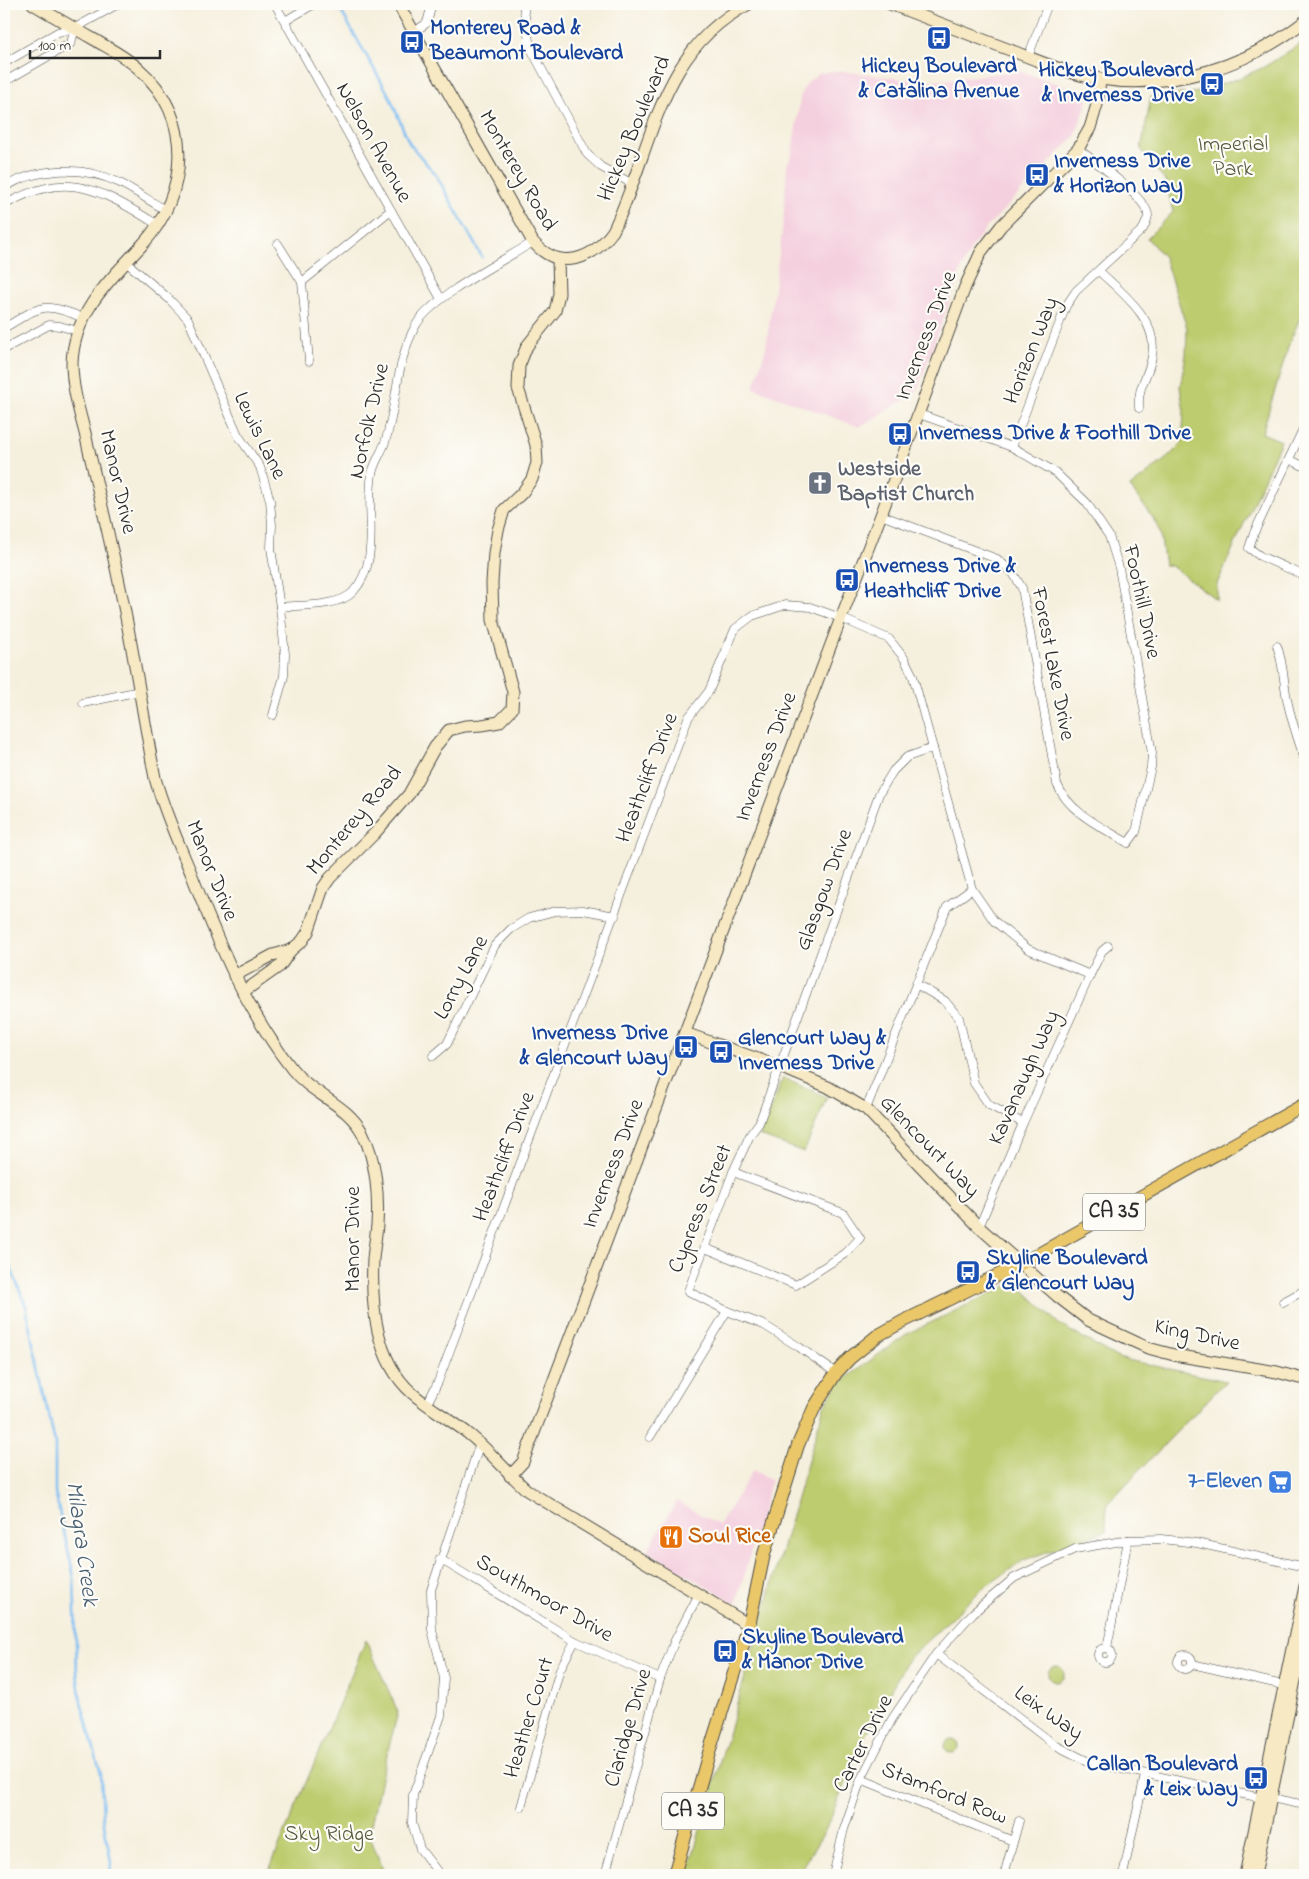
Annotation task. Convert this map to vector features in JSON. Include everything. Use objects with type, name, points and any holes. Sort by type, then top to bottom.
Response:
[{"type":"main road","name":"CA 35","points":[[674,1875],[749,1624],[764,1554],[798,1446],[814,1408],[836,1373],[850,1358],[877,1336],[1021,1264],[1305,1104]]},
{"type":"street","name":"Manor Drive","points":[[33,4],[131,62],[150,80],[166,102],[175,127],[179,154],[177,180],[167,210],[158,225],[99,291],[83,318],[72,361],[73,383],[116,564],[159,794],[216,937],[243,992],[293,1070],[305,1084],[347,1113],[362,1132],[371,1158],[376,1195],[377,1226],[373,1259],[374,1295],[381,1344],[386,1358],[402,1382],[427,1404],[480,1443],[510,1476],[528,1491],[749,1624]]},
{"type":"street","points":[[4,63],[58,32],[75,28],[118,4]]},
{"type":"street","name":"Nelson Avenue","points":[[275,4],[441,299]]},
{"type":"street","points":[[284,21],[314,4]]},
{"type":"street","name":"Monterey Road","points":[[243,992],[280,966],[291,950],[308,932],[323,888],[330,878],[375,833],[409,794],[435,747],[449,730],[499,722],[512,709],[513,692],[493,620],[492,583],[494,553],[504,510],[522,493],[532,479],[537,463],[536,445],[518,388],[519,366],[527,346],[555,311],[560,294],[558,259],[540,250],[533,242],[398,4]]},
{"type":"street","points":[[414,32],[426,23],[432,4]]},
{"type":"street","points":[[523,4],[530,47],[587,154],[601,167],[632,184]]},
{"type":"street","name":"Hickey Boulevard","points":[[558,259],[568,260],[583,256],[606,241],[619,220],[665,96],[680,67],[694,47],[711,29],[724,18],[748,4]]},
{"type":"street","points":[[890,4],[1059,68],[1100,79],[1124,81],[1169,79],[1212,70],[1270,46],[1305,21]]},
{"type":"street","points":[[1028,57],[1048,4]]},
{"type":"street","points":[[4,82],[71,43],[75,28]]},
{"type":"street","name":"Inverness Drive","points":[[510,1476],[523,1462],[965,288],[981,252],[1001,226],[1078,149],[1090,128],[1098,100],[1100,79]]},
{"type":"street","name":"Horizon Way","points":[[1012,447],[1066,306],[1076,291],[1144,230],[1148,216],[1145,205],[1123,184],[1078,149]]},
{"type":"street","points":[[4,187],[46,172],[70,170],[94,174],[118,182],[167,210]]},
{"type":"street","points":[[4,205],[34,190],[56,186],[73,186],[94,190],[118,201],[158,225]]},
{"type":"street","points":[[302,282],[391,210]]},
{"type":"street","name":"Norfolk Drive","points":[[280,607],[334,602],[352,593],[363,577],[369,554],[372,473],[386,438],[399,368],[417,324],[441,299],[533,242]]},
{"type":"street","points":[[278,244],[302,282],[308,361]]},
{"type":"street","name":"Lewis Lane","points":[[126,262],[168,298],[188,319],[238,435],[260,468],[270,500],[271,548],[285,654],[284,676],[273,715]]},
{"type":"street","points":[[1099,271],[1145,319],[1153,340],[1152,356],[1138,396],[1139,408]]},
{"type":"street","points":[[4,328],[42,308],[59,308],[83,318]]},
{"type":"street","points":[[4,349],[49,325],[60,326],[78,332]]},
{"type":"street","name":"Foothill Drive","points":[[919,414],[1012,447],[1055,472],[1086,502],[1109,536],[1119,568],[1152,753],[1151,767],[1136,832],[1128,843]]},
{"type":"street","points":[[1305,425],[1254,533],[1249,548],[1260,556],[1305,576]]},
{"type":"street","points":[[1289,459],[1305,467]]},
{"type":"street","name":"Forest Lake Drive","points":[[881,515],[997,559],[1013,573],[1022,588],[1057,784],[1062,796],[1072,807],[1128,843]]},
{"type":"street","name":"Heathcliff Drive","points":[[427,1404],[438,1382],[688,718],[709,691],[735,629],[752,616],[785,605],[810,607],[889,639],[904,658],[913,676],[972,890],[994,921],[1028,948],[1090,975]]},
{"type":"street","points":[[1277,646],[1283,663],[1287,698],[1295,732],[1305,760]]},
{"type":"street","points":[[83,703],[140,691]]},
{"type":"street","name":"Glasgow Drive","points":[[780,1067],[879,794],[893,771],[908,757],[933,748]]},
{"type":"street","points":[[866,1109],[947,908],[972,890]]},
{"type":"street","name":"Lorry Lane","points":[[433,1056],[448,1044],[495,945],[511,929],[529,918],[555,911],[584,910],[615,916]]},
{"type":"street","name":"Kavanaugh Way","points":[[979,1228],[1023,1123],[1090,975],[1102,951],[1108,946]]},
{"type":"street","name":"Monterey Road","points":[[234,976],[273,955],[291,950]]},
{"type":"street","points":[[916,984],[945,1001],[959,1018],[974,1083],[989,1105],[1023,1123]]},
{"type":"street","name":"Glencourt Way","points":[[685,1033],[780,1067],[828,1087],[866,1109],[979,1228],[1021,1264]]},
{"type":"street","name":"Cypress Street","points":[[780,1067],[759,1123],[750,1135],[733,1172],[688,1291],[727,1311],[764,1325],[800,1346],[836,1373]]},
{"type":"street","points":[[705,1248],[796,1285],[846,1253],[860,1238],[843,1213],[733,1172]]},
{"type":"street","name":"King Drive","points":[[1021,1264],[1088,1320],[1148,1348],[1192,1359],[1276,1372],[1303,1380]]},
{"type":"street","points":[[1283,1302],[1305,1290]]},
{"type":"street","points":[[650,1437],[727,1311]]},
{"type":"street","points":[[440,1875],[420,1849],[412,1823],[413,1794],[441,1716],[444,1678],[432,1630],[430,1590],[480,1443]]},
{"type":"street","name":"Carter Drive","points":[[833,1875],[844,1829],[862,1779],[892,1719],[936,1654],[973,1613],[1014,1578],[1075,1549],[1128,1540],[1161,1539],[1198,1543],[1305,1567]]},
{"type":"street","points":[[1107,1648],[1128,1540]]},
{"type":"street","name":"Southmoor Drive","points":[[440,1559],[575,1642],[660,1679]]},
{"type":"street","points":[[1255,1875],[1305,1586]]},
{"type":"street","name":"Claridge Drive","points":[[605,1875],[660,1679],[675,1640],[699,1594]]},
{"type":"street","points":[[1289,1686],[1305,1632]]},
{"type":"street","name":"Heather Court","points":[[521,1806],[560,1669],[575,1642]]},
{"type":"street","name":"Leix Way","points":[[936,1654],[1055,1745],[1089,1762],[1145,1775],[1305,1805]]},
{"type":"street","points":[[1192,1664],[1289,1686]]},
{"type":"street","points":[[1123,1875],[1145,1775]]},
{"type":"street","name":"Stamford Row","points":[[862,1779],[1013,1841]]},
{"type":"street","points":[[1246,1875],[1267,1798]]},
{"type":"street","points":[[1004,1875],[1019,1821]]},
{"type":"shaded area","points":[[832,71],[926,82],[1019,71],[1083,92],[1087,97],[1087,103],[1075,136],[987,227],[973,245],[962,267],[916,393],[859,427],[754,388],[766,347],[783,225],[787,165],[792,154],[801,93],[808,82],[818,74]]},
{"type":"shaded area","points":[[753,1470],[771,1480],[736,1604],[647,1551],[677,1501],[719,1525]]},
{"type":"green space","name":"Imperial Park","points":[[1305,41],[1305,307],[1290,341],[1262,433],[1281,441],[1217,584],[1217,600],[1170,565],[1165,566],[1160,532],[1153,518],[1130,487],[1167,458],[1182,443],[1184,412],[1180,387],[1186,355],[1187,328],[1164,257],[1147,238],[1173,212],[1166,182],[1141,149],[1151,97],[1199,92],[1242,77],[1264,67]]},
{"type":"green space","points":[[783,1078],[827,1097],[804,1152],[760,1136]]},
{"type":"green space","points":[[1015,1282],[1060,1325],[1118,1358],[1226,1381],[1107,1504],[1106,1531],[1024,1560],[981,1590],[908,1659],[864,1738],[825,1831],[797,1875],[687,1875],[824,1406],[838,1384],[905,1335]]},
{"type":"green space","name":"Sky Ridge","points":[[366,1640],[398,1712],[369,1834],[385,1875],[267,1875]]},
{"type":"green space","points":[[1056,1666],[1064,1674],[1056,1682],[1048,1674]]},
{"type":"green space","points":[[952,1739],[957,1741],[959,1746],[957,1751],[952,1753],[947,1751],[945,1746],[947,1741]]},
{"type":"waterway","points":[[337,4],[390,97],[409,143],[436,175],[482,257]]},
{"type":"waterway","name":"Milagra Creek","points":[[4,1251],[26,1306],[55,1444],[55,1492],[74,1577],[77,1673],[81,1702],[101,1774],[103,1818],[111,1862],[110,1875]]},
{"type":"place","name":"Hickey Boulevard & Catalina Avenue","points":[[939,38]]},
{"type":"place","name":"Monterey Road & Beaumont Boulevard","points":[[412,42]]},
{"type":"place","name":"Hickey Boulevard & Inverness Drive","points":[[1212,84]]},
{"type":"place","name":"Inverness Drive & Horizon Way","points":[[1037,175]]},
{"type":"place","name":"Inverness Drive & Foothill Drive","points":[[900,434]]},
{"type":"place","name":"Westside Baptist Church","points":[[820,483]]},
{"type":"place","name":"Inverness Drive & Heathcliff Drive","points":[[847,580]]},
{"type":"place","name":"Inverness Drive & Glencourt Way","points":[[686,1047]]},
{"type":"place","name":"Glencourt Way & Inverness Drive","points":[[721,1052]]},
{"type":"place","name":"Skyline Boulevard & Glencourt Way","points":[[968,1272]]},
{"type":"place","name":"7-Eleven","points":[[1280,1482]]},
{"type":"place","name":"Soul Rice","points":[[671,1537]]},
{"type":"place","name":"Skyline Boulevard & Manor Drive","points":[[725,1651]]},
{"type":"place","name":"Callan Boulevard & Leix Way","points":[[1256,1778]]}]
